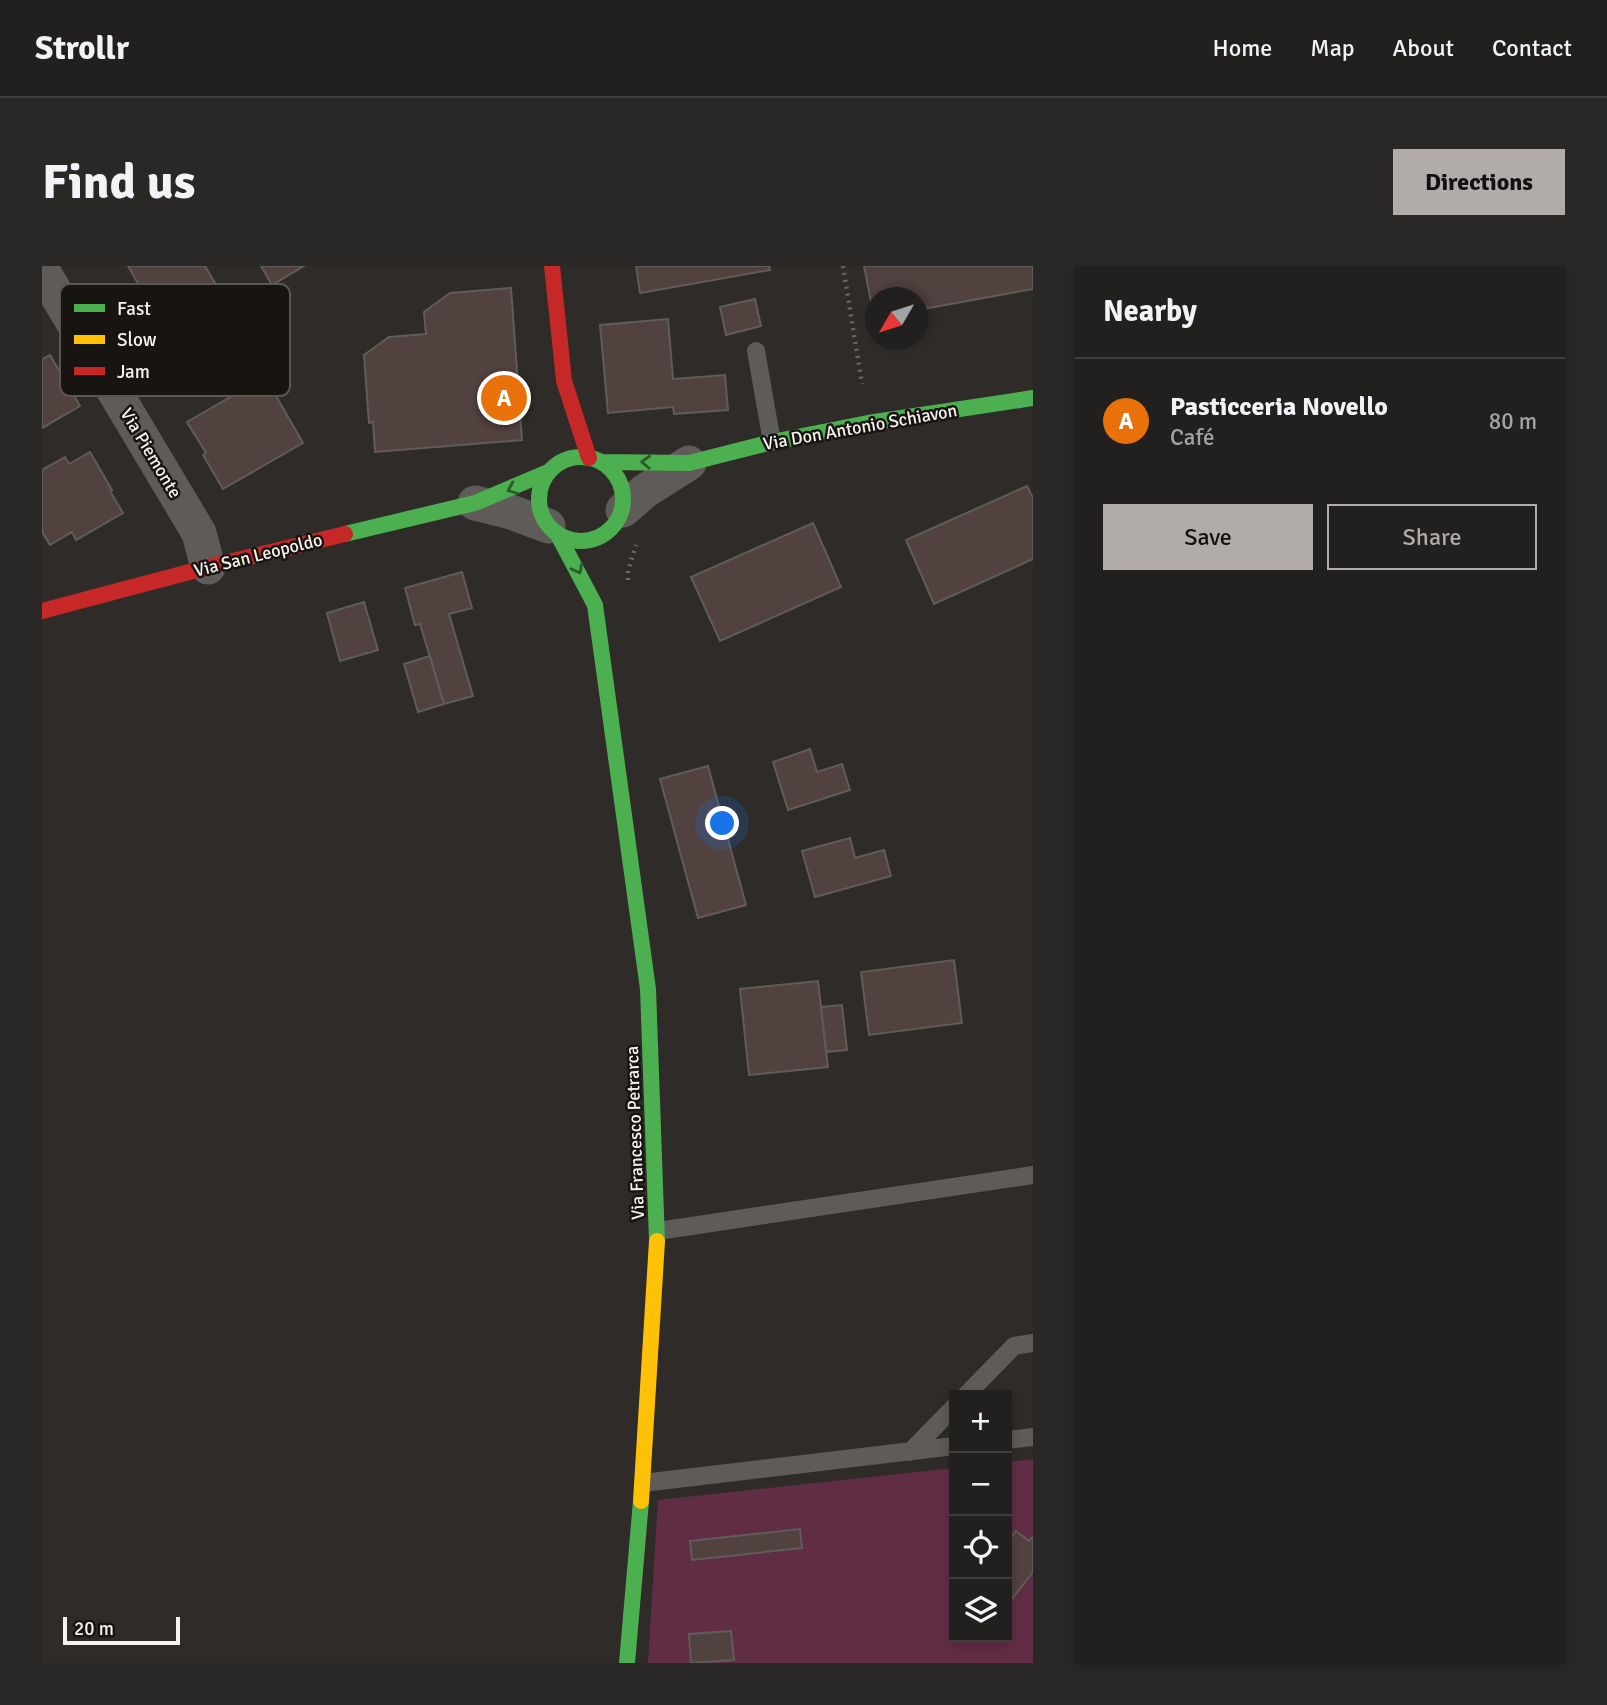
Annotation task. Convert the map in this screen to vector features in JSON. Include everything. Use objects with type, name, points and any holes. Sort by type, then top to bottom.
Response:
[{"type":"street","points":[[552,266],[564,381],[560,436],[552,468],[543,481],[539,501],[541,514],[553,530],[570,540],[584,542],[608,532],[620,516]]},
{"type":"street","name":"Via Piemonte","points":[[42,270],[60,300]]},
{"type":"street","points":[[564,381],[596,460]]},
{"type":"street","name":"Via Piemonte","points":[[117,396],[199,533],[208,567]]},
{"type":"street","name":"Via Don Antonio Schiavon","points":[[596,460],[689,463],[772,442],[868,423],[1033,398]]},
{"type":"street","points":[[552,468],[575,457],[596,460],[613,471],[621,483],[624,496],[607,555]]},
{"type":"street","name":"Via Don Antonio Schiavon","points":[[620,516],[645,491],[689,463]]},
{"type":"street","name":"Via San Leopoldo","points":[[42,611],[208,567],[475,503],[552,468]]},
{"type":"street","name":"Via San Leopoldo","points":[[475,503],[511,512],[553,530]]},
{"type":"street","name":"Via Francesco Petrarca","points":[[553,530],[576,566],[595,605],[648,989],[658,1231],[643,1483],[627,1663]]},
{"type":"street","name":"Via Francesco Petrarca","points":[[595,605],[600,579]]},
{"type":"lane","points":[[756,351],[772,442]]},
{"type":"lane","points":[[658,1231],[1033,1175]]},
{"type":"lane","points":[[971,1390],[1014,1346],[1033,1343]]},
{"type":"lane","points":[[910,1452],[949,1412]]},
{"type":"lane","points":[[1012,1439],[1033,1437]]},
{"type":"lane","points":[[643,1483],[949,1447]]},
{"type":"path","points":[[843,266],[868,423]]},
{"type":"shaded area","points":[[1033,1459],[1033,1663],[648,1663],[658,1500],[949,1469],[949,1642],[1012,1642],[1012,1461]]},
{"type":"building","points":[[128,266],[205,266],[216,284],[138,284]]},
{"type":"building","points":[[261,266],[304,266],[274,284]]},
{"type":"building","points":[[636,266],[769,266],[770,270],[640,293]]},
{"type":"building","points":[[864,266],[1033,266],[1033,289],[928,308],[928,287],[868,287]]},
{"type":"building","points":[[511,288],[522,440],[375,452],[373,422],[369,423],[364,355],[389,337],[426,334],[424,312],[450,293]]},
{"type":"building","points":[[755,299],[761,326],[726,335],[720,307]]},
{"type":"building","points":[[668,319],[673,379],[725,375],[728,410],[674,414],[673,407],[608,413],[600,325]]},
{"type":"building","points":[[50,355],[60,372],[60,396],[74,396],[80,406],[42,428],[42,359]]},
{"type":"building","points":[[232,396],[276,396],[303,443],[223,489],[187,422]]},
{"type":"building","points":[[90,452],[123,513],[76,540],[72,532],[50,545],[42,532],[42,470],[65,457],[69,464]]},
{"type":"building","points":[[1027,486],[1033,498],[1033,559],[934,604],[906,540]]},
{"type":"building","points":[[813,523],[841,587],[720,641],[691,577]]},
{"type":"building","points":[[462,572],[472,608],[449,614],[473,696],[444,704],[420,624],[415,625],[405,588]]},
{"type":"building","points":[[364,602],[378,650],[340,661],[327,613]]},
{"type":"building","points":[[430,656],[444,704],[418,712],[404,664]]},
{"type":"building","points":[[810,749],[817,772],[842,764],[850,790],[788,810],[773,762]]},
{"type":"building","points":[[708,766],[746,905],[698,918],[660,779]]},
{"type":"building","points":[[850,838],[855,858],[884,850],[891,876],[815,897],[802,851]]},
{"type":"building","points":[[954,960],[962,1023],[869,1035],[861,972]]},
{"type":"building","points":[[818,981],[828,1067],[749,1075],[740,989]]},
{"type":"building","points":[[842,1005],[847,1050],[826,1052],[821,1007]]},
{"type":"building","points":[[800,1529],[802,1548],[692,1560],[690,1541]]},
{"type":"building","points":[[1016,1531],[1029,1541],[1033,1536],[1033,1572],[1012,1599],[1012,1579],[1012,1536]]},
{"type":"building","points":[[731,1631],[734,1660],[691,1663],[689,1634]]},
{"type":"traffic: fast","points":[[602,462],[689,463],[772,442],[868,423],[1033,398]]},
{"type":"traffic: fast","points":[[581,457],[597,460],[611,469],[620,483],[623,499],[620,515],[611,529],[597,538],[581,541],[565,538],[551,529],[542,515],[539,499],[542,483],[551,469],[565,460],[581,457]]},
{"type":"traffic: fast","points":[[345,534],[475,503],[548,472]]},
{"type":"traffic: fast","points":[[558,535],[595,605],[648,989],[657,1241]]},
{"type":"traffic: fast","points":[[627,1663],[641,1501]]},
{"type":"traffic: slow","points":[[641,1501],[657,1241]]},
{"type":"traffic: jam","points":[[552,266],[564,381],[589,458]]},
{"type":"traffic: jam","points":[[42,611],[345,534]]},
{"type":"place","name":"Pasticceria Novello","points":[[504,398]]}]
